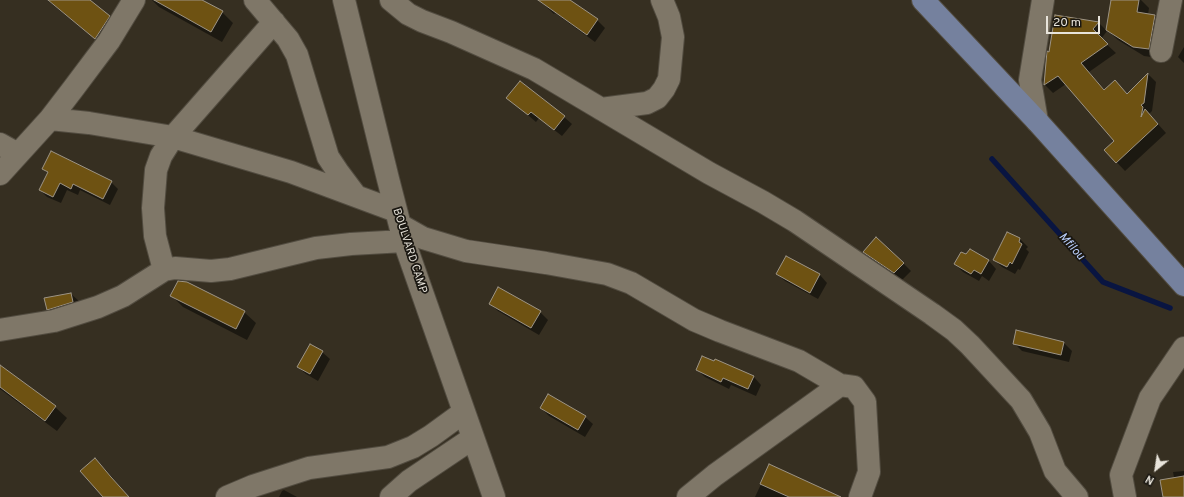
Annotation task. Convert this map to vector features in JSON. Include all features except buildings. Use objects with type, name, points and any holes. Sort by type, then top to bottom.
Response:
[{"type":"main road","points":[[923,0],[1037,121],[1184,285]]},
{"type":"street","points":[[0,174],[9,149],[50,119],[108,41],[134,0]]},
{"type":"street","points":[[255,0],[288,39],[297,55],[328,157],[356,196]]},
{"type":"street","name":"BOULVARD CAMP","points":[[344,0],[400,225],[494,497]]},
{"type":"street","points":[[391,0],[408,14],[534,69],[709,173],[764,202],[796,221],[954,330],[1021,400],[1040,432],[1055,470],[1077,497]]},
{"type":"street","points":[[601,109],[647,103],[657,98],[664,90],[669,79],[673,37],[669,17],[662,0]]},
{"type":"street","points":[[1037,121],[1030,80],[1043,0]]},
{"type":"street","points":[[1161,51],[1171,0]]},
{"type":"street","points":[[164,270],[155,236],[152,208],[156,170],[161,156],[172,137],[274,22]]},
{"type":"street","points":[[50,119],[89,123],[172,137],[291,172],[356,196],[400,225],[423,238],[466,252],[546,263],[607,274],[631,283],[694,320],[720,332],[799,361],[840,385],[854,387],[865,402],[869,472],[860,497]]},
{"type":"street","points":[[0,330],[54,321],[98,307],[123,296],[164,270],[175,268],[210,271],[230,269],[316,248],[351,244],[400,225]]},
{"type":"street","points":[[1125,497],[1121,475],[1150,398],[1184,348]]},
{"type":"street","points":[[688,497],[715,475],[840,385]]},
{"type":"street","points":[[227,497],[253,486],[268,489],[309,468],[388,457],[425,440],[464,412]]},
{"type":"street","points":[[391,497],[409,481],[473,438]]},
{"type":"waterway","name":"Mfilou","points":[[992,159],[1103,282],[1170,308]]}]
